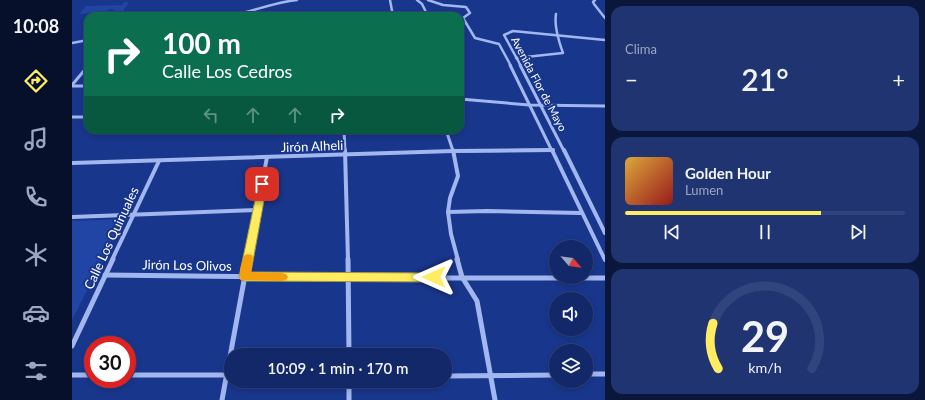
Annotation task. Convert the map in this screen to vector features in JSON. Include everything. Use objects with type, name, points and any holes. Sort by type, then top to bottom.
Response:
[{"type":"street","points":[[250,12],[282,1],[297,0]]},
{"type":"street","points":[[390,0],[392,12]]},
{"type":"street","points":[[417,0],[426,12]]},
{"type":"street","name":"Avenida Flor de Mayo","points":[[428,0],[442,5],[466,7],[470,13],[464,17]]},
{"type":"street","points":[[596,0],[594,4],[605,18]]},
{"type":"street","points":[[516,58],[563,53],[557,36],[557,25],[555,19],[556,14]]},
{"type":"street","name":"Avenida Flor de Mayo","points":[[464,20],[475,38],[499,44],[553,150],[581,213],[605,260]]},
{"type":"street","name":"Avenida Flor de Mayo","points":[[605,40],[518,31],[506,32],[504,35],[605,233]]},
{"type":"street","points":[[72,43],[84,41]]},
{"type":"street","points":[[72,86],[84,71]]},
{"type":"street","points":[[72,86],[84,86]]},
{"type":"street","points":[[464,99],[529,105],[605,106]]},
{"type":"street","points":[[72,117],[84,117]]},
{"type":"street","points":[[344,134],[349,278],[349,348]]},
{"type":"street","points":[[447,134],[453,151],[458,176],[456,186],[450,198],[448,212],[451,234],[462,277],[477,301],[496,400]]},
{"type":"street","name":"Jirón Alheli","points":[[72,163],[453,151],[553,150]]},
{"type":"street","points":[[233,348],[267,157]]},
{"type":"street","name":"Calle Los Quinuales","points":[[72,346],[159,161]]},
{"type":"street","points":[[72,217],[257,210]]},
{"type":"street","points":[[448,212],[487,211],[581,213]]},
{"type":"street","name":"Jirón Los Olivos","points":[[105,275],[349,278],[605,278]]},
{"type":"street","points":[[593,374],[605,374]]},
{"type":"street","points":[[72,375],[84,375]]},
{"type":"street","points":[[136,375],[224,375]]},
{"type":"street","points":[[452,376],[549,375]]},
{"type":"street","points":[[222,400],[225,388]]},
{"type":"street","points":[[349,388],[349,400]]},
{"type":"shaded area","points":[[124,2],[129,2],[123,12],[110,12],[115,10],[112,9],[101,12],[84,12],[84,14],[79,14],[86,6],[122,5]]},
{"type":"shaded area","points":[[123,219],[72,320],[72,221]]},
{"type":"slow traffic","points":[[248,258],[245,277],[282,277]]},
{"type":"route","points":[[262,184],[245,277],[434,277]]}]
